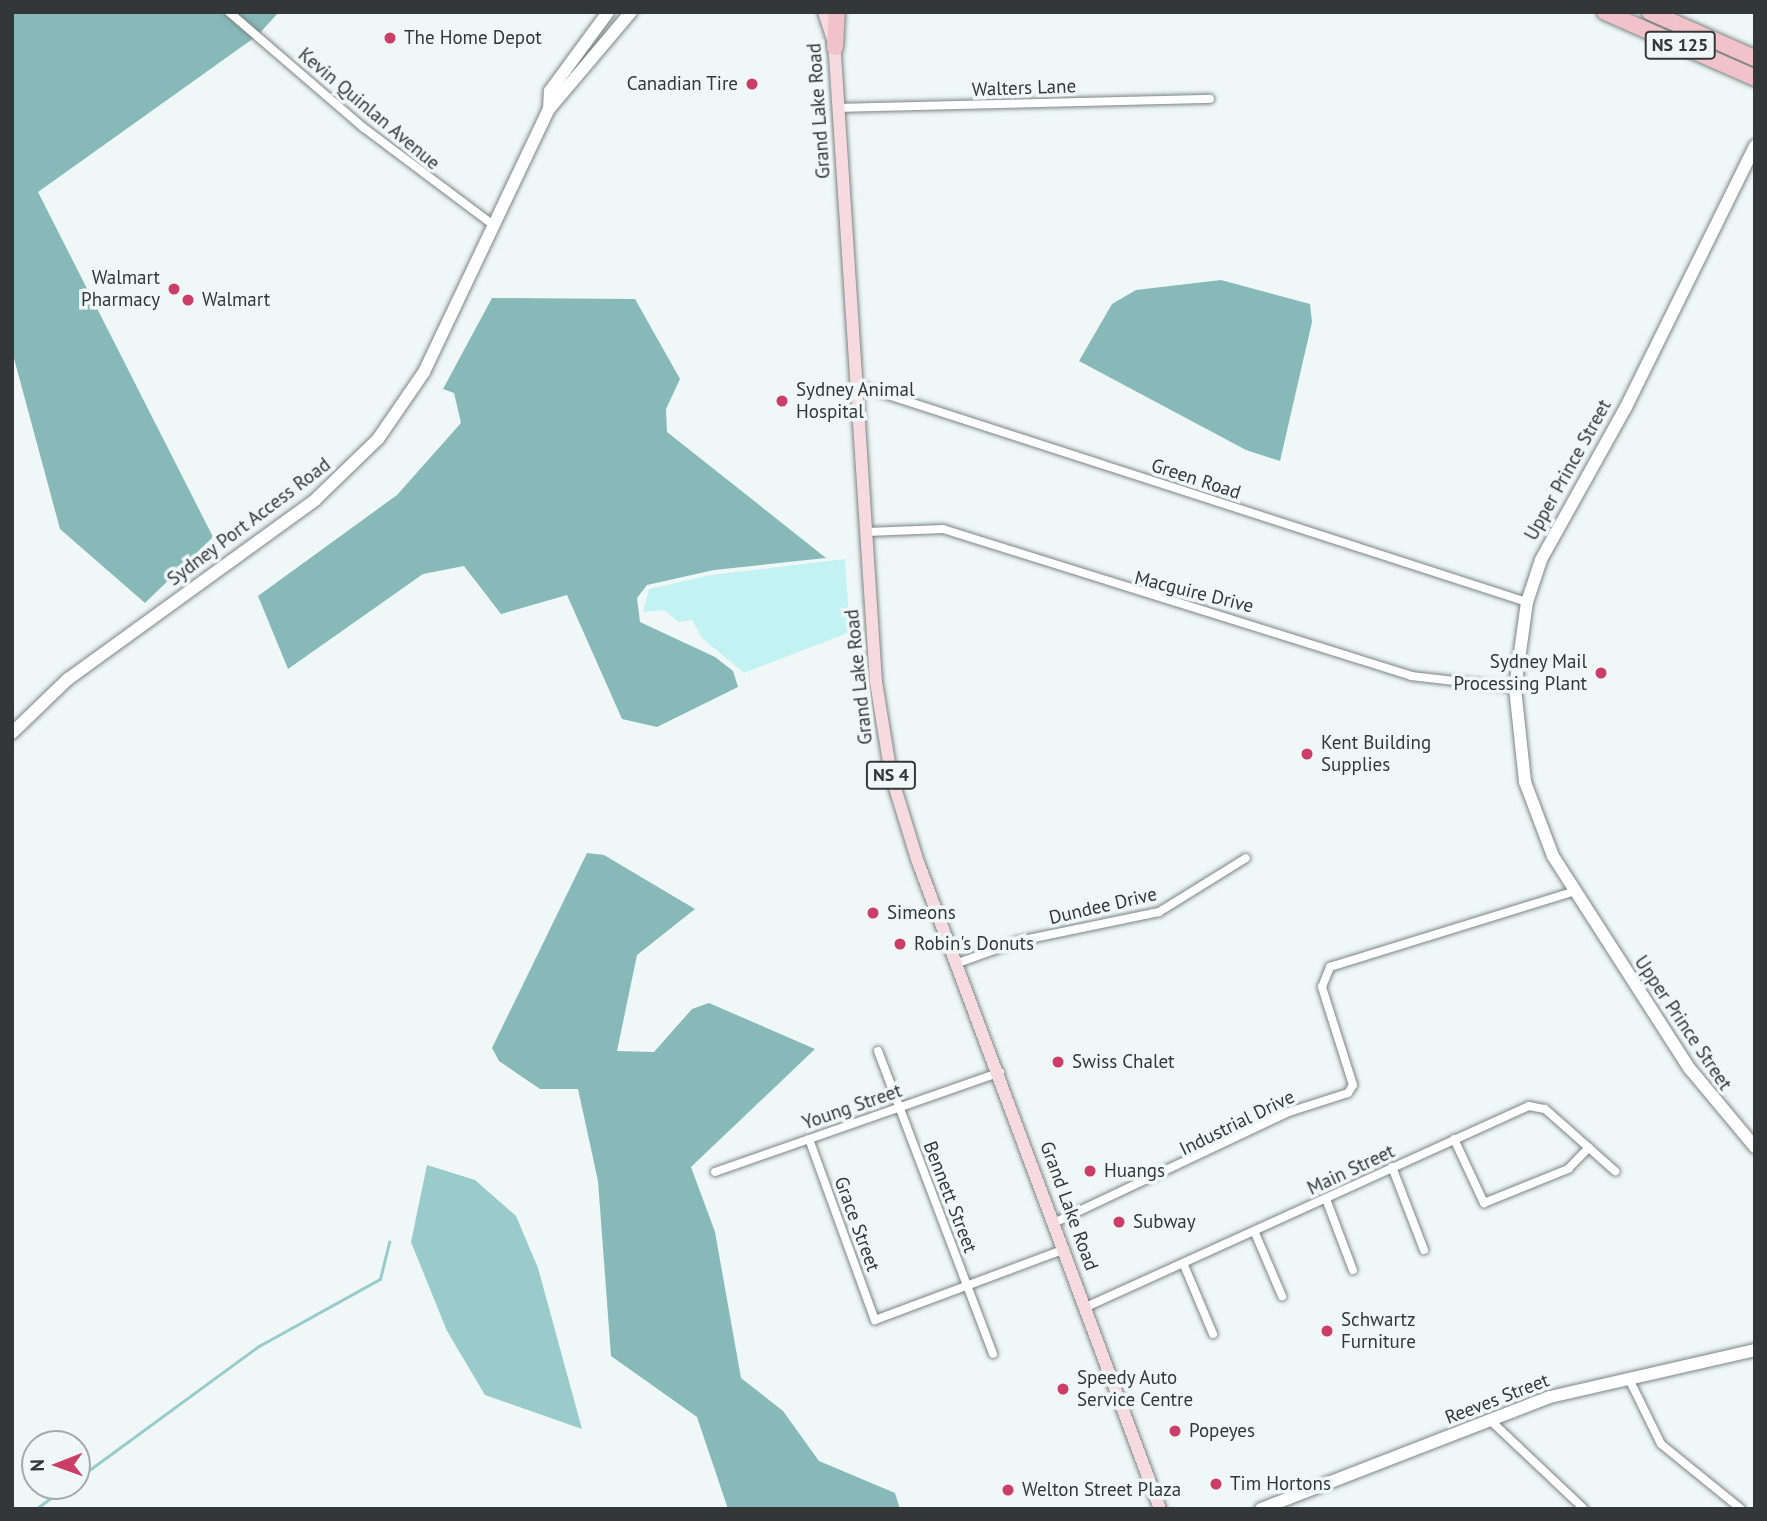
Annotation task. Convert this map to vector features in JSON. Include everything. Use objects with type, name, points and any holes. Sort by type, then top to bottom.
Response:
[{"type":"highway","points":[[835,47],[838,12]]},
{"type":"highway","name":"NS 125","points":[[1605,12],[1755,78]]},
{"type":"highway","name":"NS 125","points":[[1650,12],[1755,58]]},
{"type":"main road","points":[[824,12],[835,47]]},
{"type":"main road","name":"Grand Lake Road","points":[[831,12],[867,532],[886,748],[899,807],[1000,1072],[1160,1509]]},
{"type":"street","name":"Kevin Quinlan Avenue","points":[[229,12],[364,128],[493,225]]},
{"type":"street","name":"Sydney Port Access Road","points":[[549,109],[550,91],[571,56],[608,12]]},
{"type":"street","name":"Sydney Port Access Road","points":[[12,733],[68,678],[298,514],[364,456],[415,389],[549,109],[631,12]]},
{"type":"street","name":"Walters Lane","points":[[839,108],[1210,99]]},
{"type":"street","name":"Upper Prince Street","points":[[1755,146],[1626,407],[1544,552],[1527,602],[1515,688],[1525,782],[1572,892],[1711,1100],[1755,1147]]},
{"type":"street","name":"Green Road","points":[[857,385],[1527,602]]},
{"type":"street","name":"Macguire Drive","points":[[867,532],[943,528],[1411,676],[1515,688]]},
{"type":"street","name":"Dundee Drive","points":[[958,963],[1019,942],[1160,912],[1246,858]]},
{"type":"street","name":"Industrial Drive","points":[[1054,1223],[1289,1112],[1348,1093],[1353,1085],[1322,987],[1330,967],[1572,892]]},
{"type":"street","name":"Bennett Street","points":[[878,1051],[993,1354]]},
{"type":"street","name":"Young Street","points":[[715,1172],[1000,1072]]},
{"type":"street","name":"Main Street","points":[[1086,1307],[1255,1233],[1454,1139],[1535,1106],[1589,1147],[1615,1171]]},
{"type":"street","name":"Grace Street","points":[[809,1139],[875,1320],[967,1286]]},
{"type":"street","points":[[1454,1139],[1484,1203],[1567,1169],[1589,1147]]},
{"type":"street","points":[[1392,1167],[1424,1250]]},
{"type":"street","points":[[1326,1199],[1353,1270]]},
{"type":"street","points":[[1255,1233],[1282,1296]]},
{"type":"street","points":[[967,1286],[1065,1249]]},
{"type":"street","points":[[1184,1265],[1213,1334]]},
{"type":"street","name":"Reeves Street","points":[[1261,1509],[1550,1397],[1754,1351]]},
{"type":"street","points":[[1629,1380],[1661,1444],[1741,1509]]},
{"type":"street","points":[[1492,1421],[1584,1509]]},
{"type":"shaded area","points":[[12,12],[279,12],[258,35],[38,192],[213,537],[145,603],[60,529],[12,351]]},
{"type":"shaded area","points":[[1221,280],[1310,304],[1312,322],[1280,461],[1246,450],[1079,361],[1112,304],[1136,290]]},
{"type":"shaded area","points":[[492,298],[635,299],[680,379],[666,409],[667,432],[826,558],[714,570],[647,585],[637,598],[640,622],[715,657],[733,671],[738,687],[657,727],[622,719],[567,595],[501,614],[464,566],[423,574],[288,669],[258,596],[397,495],[461,423],[454,393],[443,389]]},
{"type":"shaded area","points":[[845,559],[850,632],[744,673],[702,638],[692,620],[679,622],[664,610],[643,612],[649,589],[711,575]]},
{"type":"shaded area","points":[[587,853],[604,855],[695,909],[637,955],[617,1051],[654,1052],[692,1009],[709,1003],[815,1049],[691,1167],[715,1232],[741,1378],[783,1411],[819,1461],[895,1493],[900,1509],[728,1509],[697,1417],[611,1356],[598,1181],[578,1089],[540,1089],[499,1061],[492,1048]]},
{"type":"shaded area","points":[[427,1165],[475,1180],[516,1216],[538,1268],[582,1429],[485,1395],[447,1331],[411,1242]]},
{"type":"waterway","points":[[91,1469],[259,1346],[380,1279],[389,1242]]},
{"type":"waterway","points":[[36,1509],[48,1500]]},
{"type":"place","name":"The Home Depot","points":[[390,38]]},
{"type":"place","name":"Canadian Tire","points":[[752,84]]},
{"type":"place","name":"Walmart Pharmacy","points":[[174,289]]},
{"type":"place","name":"Walmart","points":[[188,300]]},
{"type":"place","name":"Sydney Animal Hospital","points":[[782,401]]},
{"type":"place","name":"Sydney Mail Processing Plant","points":[[1601,673]]},
{"type":"place","name":"Kent Building Supplies","points":[[1307,754]]},
{"type":"place","name":"Simeons","points":[[873,913]]},
{"type":"place","name":"Robin's Donuts","points":[[900,944]]},
{"type":"place","name":"Swiss Chalet","points":[[1058,1062]]},
{"type":"place","name":"Huangs","points":[[1090,1171]]},
{"type":"place","name":"Subway","points":[[1119,1222]]},
{"type":"place","name":"Schwartz Furniture","points":[[1327,1331]]},
{"type":"place","name":"Speedy Auto Service Centre","points":[[1063,1389]]},
{"type":"place","name":"Popeyes","points":[[1175,1431]]},
{"type":"place","name":"Tim Hortons","points":[[1216,1484]]},
{"type":"place","name":"Welton Street Plaza","points":[[1008,1490]]}]
